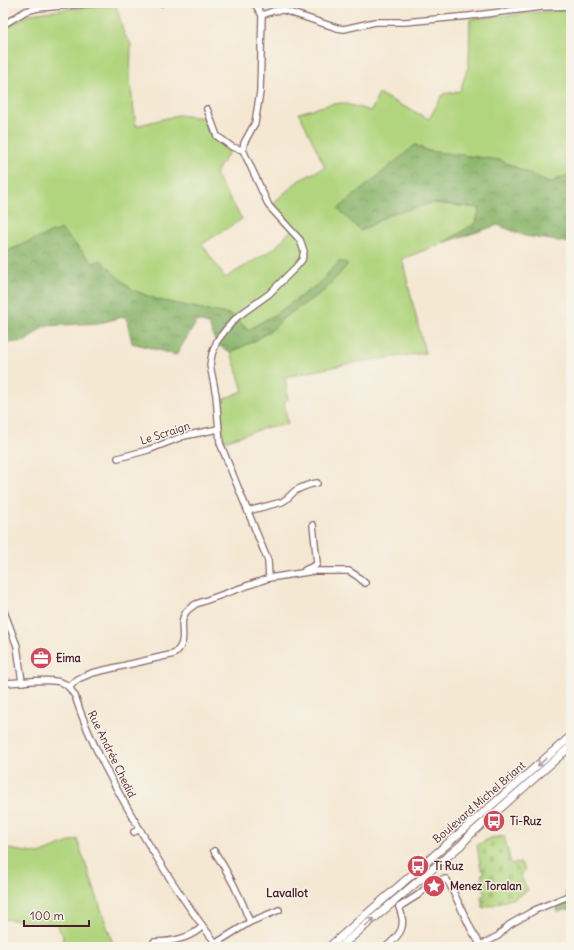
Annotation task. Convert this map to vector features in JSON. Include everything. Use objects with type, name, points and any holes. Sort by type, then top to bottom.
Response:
[{"type":"main road","name":"Boulevard Michel Briant","points":[[329,947],[571,736]]},
{"type":"main road","name":"Boulevard Michel Briant","points":[[340,947],[396,905],[420,880],[571,746]]},
{"type":"street","points":[[3,25],[26,11],[38,8],[97,3]]},
{"type":"street","points":[[144,3],[161,3]]},
{"type":"street","points":[[250,3],[255,4],[262,15],[260,92],[255,123],[244,143],[243,150],[268,206],[300,240],[304,251],[302,260],[270,294],[237,317],[217,341],[210,365],[216,396],[220,443],[268,561],[269,578]]},
{"type":"street","points":[[262,15],[273,11],[283,10],[337,28],[344,28],[367,23],[405,22],[542,7],[571,6]]},
{"type":"street","points":[[207,108],[218,136],[232,147],[243,150]]},
{"type":"street","name":"Le Scraign","points":[[118,458],[148,450],[184,436],[218,429]]},
{"type":"street","points":[[248,512],[282,502],[295,491],[317,483]]},
{"type":"street","points":[[299,573],[316,565],[317,563],[313,525]]},
{"type":"street","points":[[3,683],[54,681],[69,687],[78,679],[92,674],[174,654],[180,649],[183,642],[183,620],[186,612],[196,604],[269,578],[314,571],[349,571],[365,583]]},
{"type":"street","points":[[3,609],[17,646],[22,682]]},
{"type":"street","name":"Rue Andrée Chedid","points":[[69,687],[75,696],[86,726],[109,776],[180,894],[202,927],[217,945]]},
{"type":"street","points":[[134,832],[140,829]]},
{"type":"street","points":[[214,852],[244,905],[250,922]]},
{"type":"street","points":[[396,905],[426,888],[434,881],[446,879],[472,931],[482,946],[498,936],[515,921],[535,910],[566,897]]},
{"type":"street","points":[[420,880],[426,888]]},
{"type":"street","points":[[386,947],[398,935],[402,928],[403,918],[396,905],[398,887]]},
{"type":"street","points":[[217,945],[250,922],[279,910]]},
{"type":"street","points":[[154,942],[162,942],[185,937],[197,932],[202,927]]},
{"type":"green space","points":[[116,5],[124,34],[131,44],[130,82],[136,126],[178,115],[205,118],[215,138],[230,151],[215,174],[242,219],[202,244],[225,278],[275,248],[292,229],[271,205],[298,181],[325,167],[299,113],[331,104],[343,103],[371,111],[379,94],[429,119],[443,94],[460,91],[469,64],[470,19],[571,9],[571,174],[549,183],[500,160],[428,151],[415,145],[361,231],[390,214],[433,203],[480,208],[476,223],[443,243],[402,259],[425,353],[357,362],[285,377],[288,399],[284,402],[288,424],[268,427],[224,441],[221,400],[243,391],[231,352],[256,340],[274,328],[283,318],[325,290],[340,261],[317,285],[274,315],[248,330],[232,315],[158,300],[133,290],[122,281],[93,263],[61,230],[35,239],[3,253],[3,30],[30,14]]},
{"type":"green space","points":[[415,145],[428,151],[500,160],[549,183],[571,174],[571,243],[525,236],[498,225],[443,243],[476,223],[480,208],[433,203],[390,214],[361,231],[338,209]]},
{"type":"green space","points":[[61,229],[93,263],[101,260],[133,290],[158,300],[232,315],[248,330],[274,315],[317,285],[340,261],[348,264],[325,290],[283,318],[274,328],[256,340],[231,352],[218,344],[212,334],[209,324],[197,321],[176,355],[132,343],[126,316],[100,323],[44,326],[26,341],[5,343],[3,341],[3,255],[5,252]]},
{"type":"green space","points":[[504,836],[511,864],[521,863],[525,870],[520,875],[528,890],[515,898],[483,908],[481,896],[485,895],[481,874],[484,874],[483,870],[481,870],[477,845],[491,838]]},
{"type":"green space","points":[[77,839],[114,947],[63,947],[63,936],[56,924],[3,919],[3,848],[39,854]]},
{"type":"green space","points":[[571,890],[571,909],[558,912],[555,905],[568,898],[565,893]]},
{"type":"place","name":"Eima","points":[[41,658]]},
{"type":"place","name":"Ti-Ruz","points":[[494,821]]},
{"type":"place","name":"Ti Ruz","points":[[418,866]]},
{"type":"place","name":"Menez Toralan","points":[[434,886]]},
{"type":"district","name":"Lavallot","points":[[287,892]]}]
